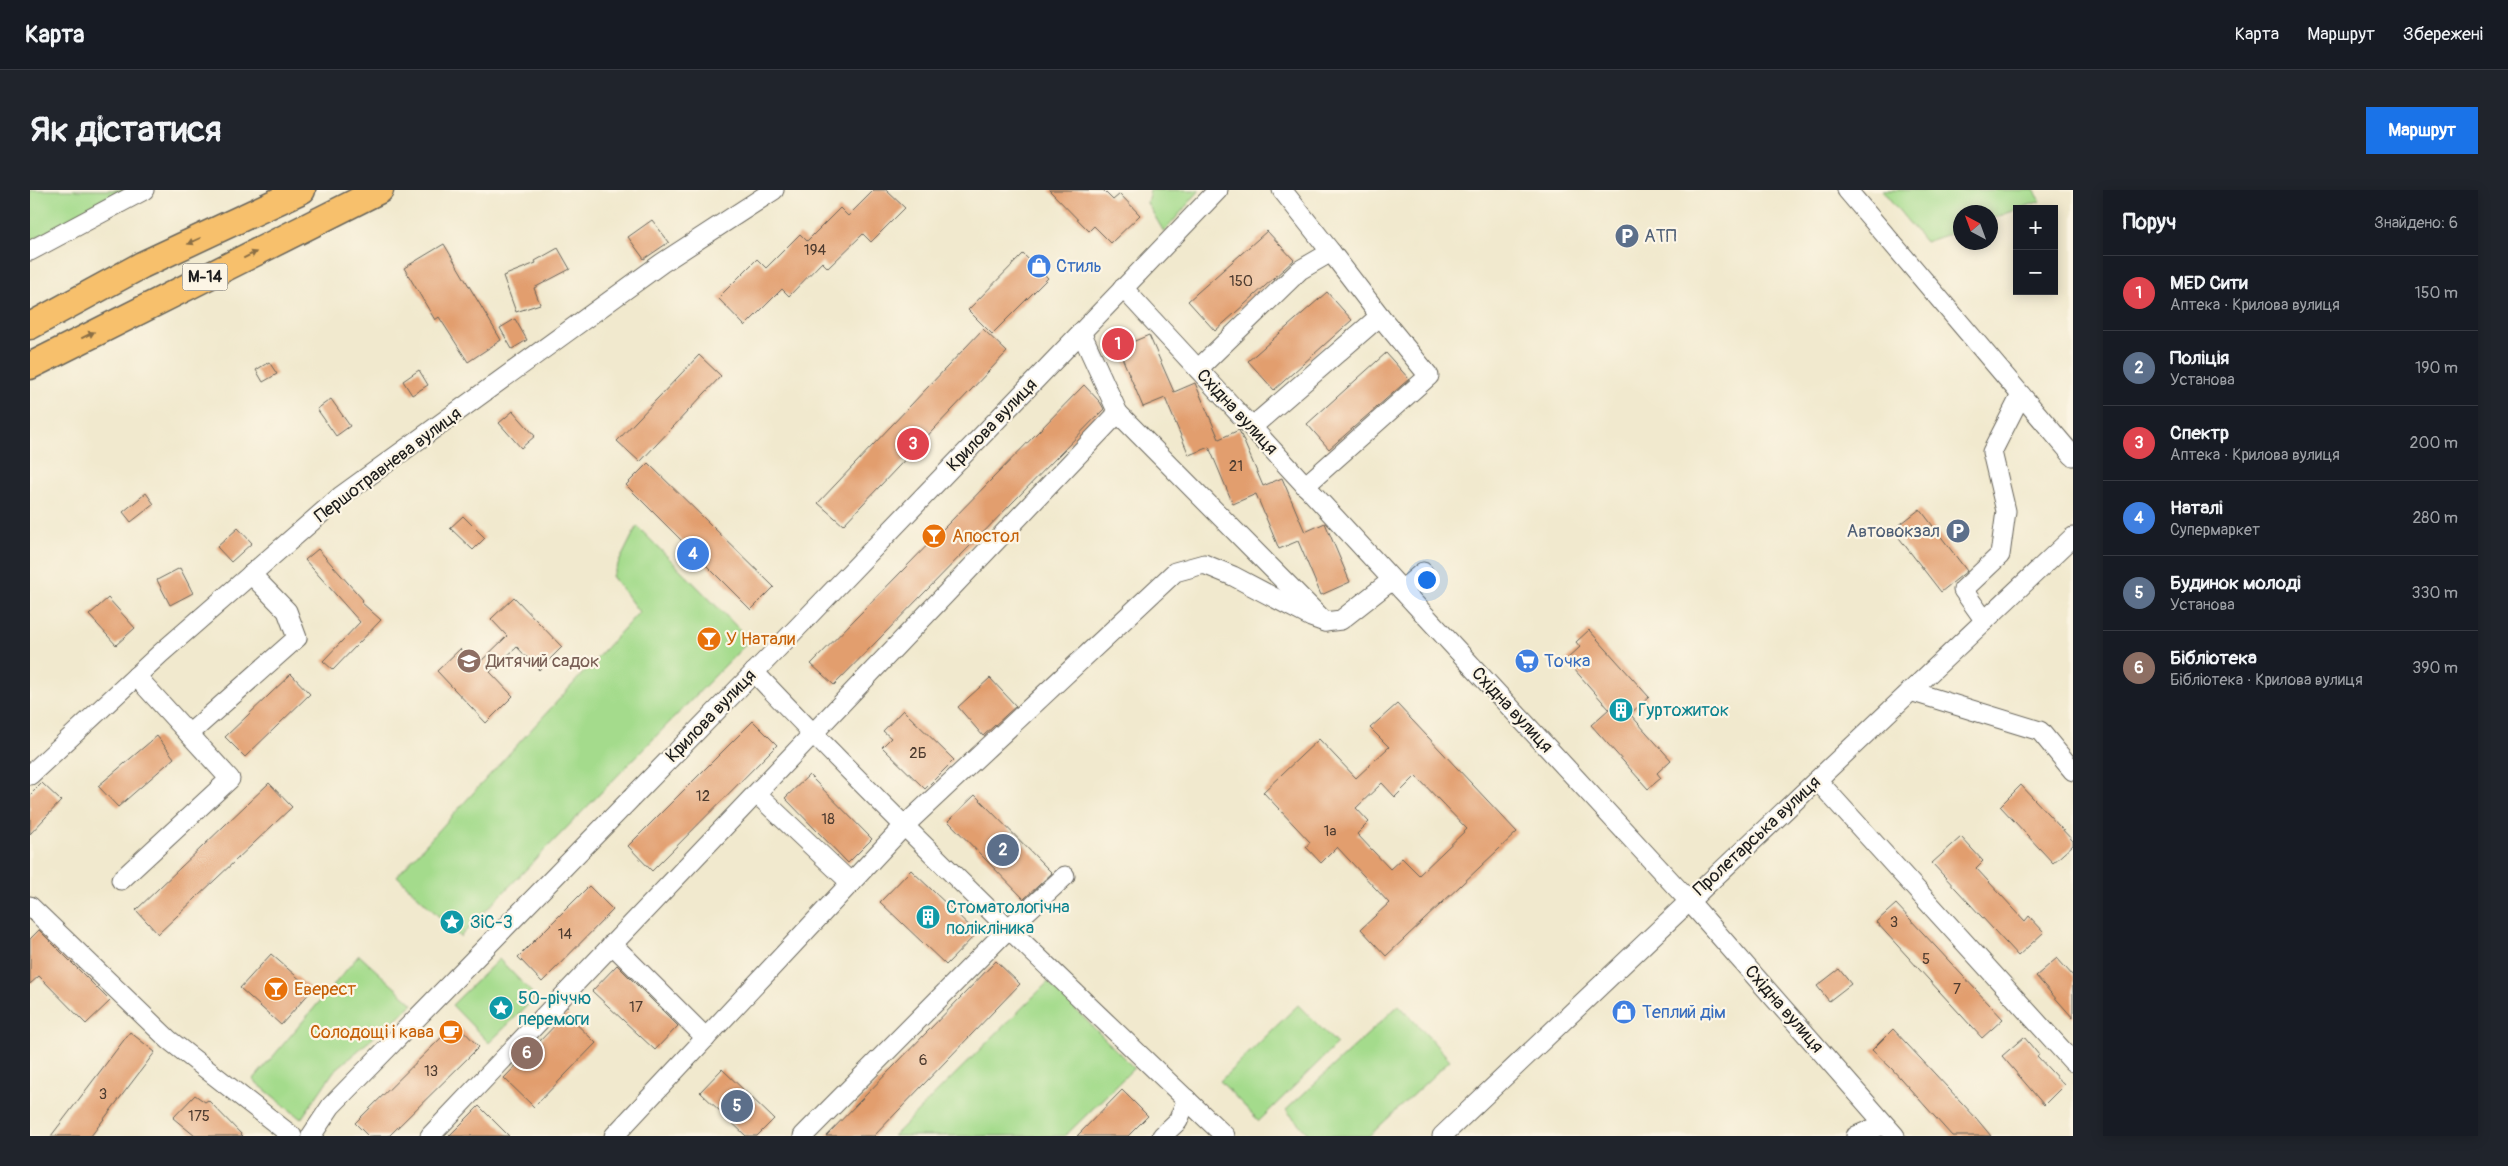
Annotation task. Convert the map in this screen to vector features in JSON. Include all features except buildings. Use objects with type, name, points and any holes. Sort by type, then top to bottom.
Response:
[{"type":"highway","name":"М-14","points":[[30,326],[142,265],[302,190]]},
{"type":"highway","name":"М-14","points":[[30,367],[52,353],[380,190]]},
{"type":"street","points":[[30,251],[144,190]]},
{"type":"street","name":"Першотравнева вулиця","points":[[30,775],[136,676],[342,496],[662,263],[774,190]]},
{"type":"street","name":"Крилова вулиця","points":[[311,1136],[330,1106],[754,672],[1218,190]]},
{"type":"street","points":[[1282,190],[1429,376],[1305,486]]},
{"type":"street","points":[[1847,190],[2073,456]]},
{"type":"street","points":[[1198,369],[1300,270],[1331,252]]},
{"type":"street","name":"Східна вулиця","points":[[1123,288],[1689,901],[1890,1130]]},
{"type":"street","points":[[1252,428],[1380,316]]},
{"type":"street","points":[[1081,332],[1118,412],[1325,622]]},
{"type":"street","points":[[1985,620],[1963,590],[2000,555],[2006,511],[1992,452],[2021,394]]},
{"type":"street","points":[[430,1136],[1118,412]]},
{"type":"street","name":"Пролетарська вулиця","points":[[1442,1136],[2073,537]]},
{"type":"street","points":[[614,1136],[904,826],[1175,572],[1204,564],[1233,576],[1310,617],[1325,622],[1341,620],[1397,585],[1423,572]]},
{"type":"street","points":[[189,734],[297,638],[287,612],[251,574]]},
{"type":"street","points":[[754,672],[813,735],[1008,929],[1225,1136]]},
{"type":"street","points":[[121,880],[230,779],[136,676]]},
{"type":"street","points":[[1910,691],[2040,731],[2073,771]]},
{"type":"street","points":[[1818,780],[2073,1062]]},
{"type":"street","points":[[757,794],[851,883]]},
{"type":"street","points":[[803,1136],[1008,929],[1065,876]]},
{"type":"street","points":[[30,906],[169,1040],[292,1136]]},
{"type":"street","points":[[612,944],[706,1038]]},
{"type":"street","points":[[1162,1136],[1178,1121],[1187,1099]]},
{"type":"street","points":[[1856,1136],[1890,1130]]},
{"type":"green space","points":[[30,190],[128,190],[30,241]]},
{"type":"green space","points":[[1150,190],[1200,190],[1164,232],[1147,203]]},
{"type":"green space","points":[[1882,190],[2034,190],[2041,201],[2030,205],[2013,205],[2013,211],[1998,216],[1998,205],[1953,205],[1953,232],[1925,242]]},
{"type":"green space","points":[[637,526],[750,640],[460,937],[397,876],[639,612],[612,576]]},
{"type":"green space","points":[[359,955],[413,1004],[334,1071],[301,1119],[253,1080]]},
{"type":"green space","points":[[499,959],[536,997],[489,1043],[452,1005]]},
{"type":"green space","points":[[1048,982],[1134,1068],[1065,1136],[893,1136]]},
{"type":"green space","points":[[1298,1005],[1337,1044],[1259,1121],[1220,1081]]},
{"type":"green space","points":[[1399,1005],[1450,1060],[1369,1136],[1310,1136],[1286,1110]]},
{"type":"place","name":"АТП","points":[[1627,236]]},
{"type":"place","name":"Стиль","points":[[1039,266]]},
{"type":"place","name":"MED Сити","points":[[1118,344]]},
{"type":"place","name":"Спектр","points":[[913,444]]},
{"type":"place","name":"Автовокзал","points":[[1958,531]]},
{"type":"place","name":"Апостол","points":[[934,536]]},
{"type":"place","name":"Наталі","points":[[693,554]]},
{"type":"place","name":"У Натали","points":[[709,639]]},
{"type":"place","name":"Дитячий садок","points":[[469,661]]},
{"type":"place","name":"Точка","points":[[1527,661]]},
{"type":"place","name":"Гуртожиток","points":[[1621,710]]},
{"type":"place","name":"Поліція","points":[[1003,850]]},
{"type":"place","name":"Стоматологічна полікліника","points":[[928,917]]},
{"type":"place","name":"ЗіС-3","points":[[452,922]]},
{"type":"place","name":"Еверест","points":[[276,989]]},
{"type":"place","name":"50-річчю перемоги","points":[[501,1008]]},
{"type":"place","name":"Теплий дім","points":[[1624,1012]]},
{"type":"place","name":"Солодощі і кава","points":[[451,1032]]},
{"type":"place","name":"Бібліотека","points":[[527,1053]]},
{"type":"place","name":"Будинок молоді","points":[[737,1106]]}]
